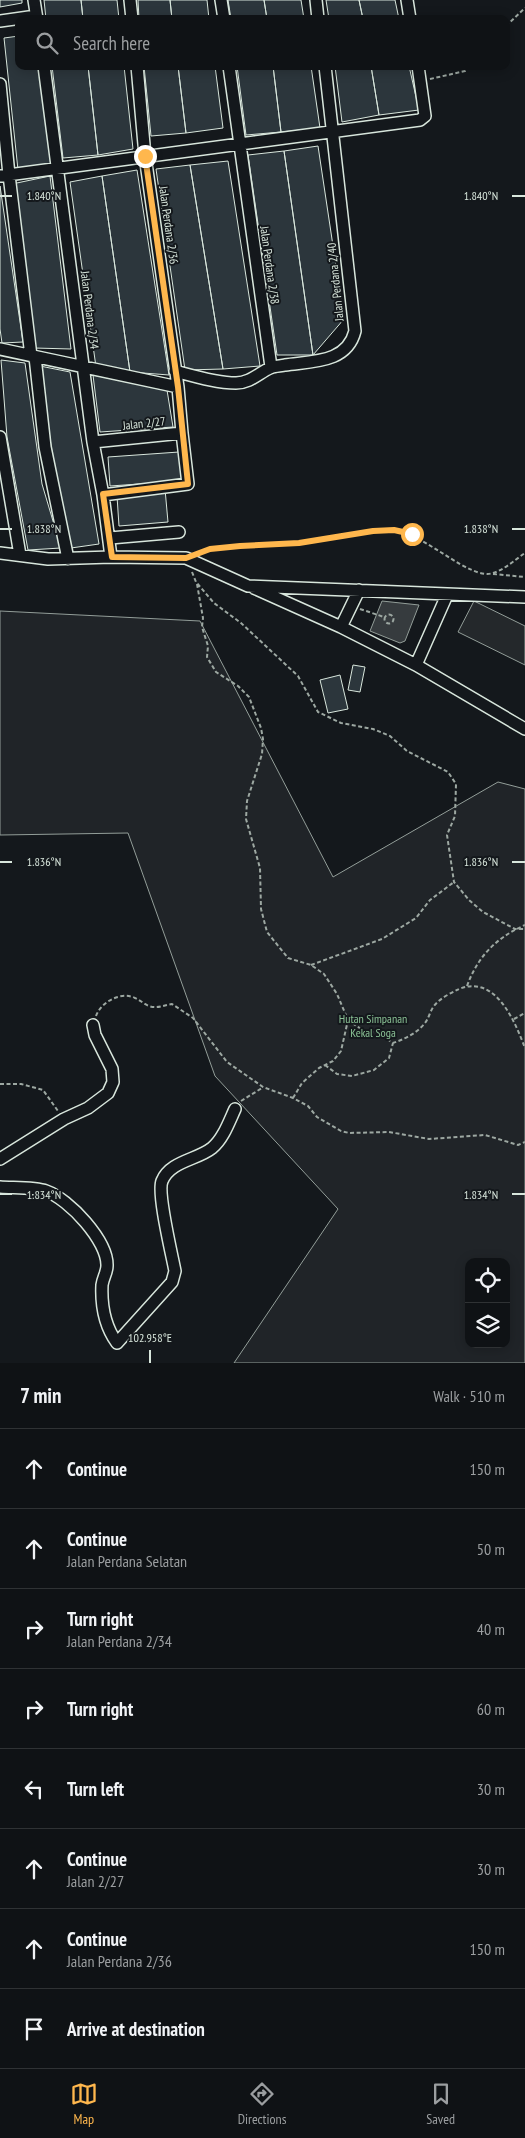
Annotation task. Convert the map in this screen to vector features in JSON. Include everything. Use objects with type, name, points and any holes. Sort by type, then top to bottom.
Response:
[{"type":"street","points":[[34,0],[36,15]]},
{"type":"street","points":[[130,0],[132,15]]},
{"type":"street","points":[[221,0],[223,15]]},
{"type":"street","points":[[316,0],[318,15]]},
{"type":"street","points":[[407,0],[409,15]]},
{"type":"street","points":[[0,21],[15,19]]},
{"type":"street","name":"Jalan Perdana 2/34","points":[[45,70],[93,442],[112,557]]},
{"type":"street","name":"Jalan Perdana 2/36","points":[[136,70],[145,156],[178,387]]},
{"type":"street","name":"Jalan Perdana 2/38","points":[[230,70],[271,367]]},
{"type":"street","name":"Jalan Perdana 2/40","points":[[271,367],[320,361],[338,354],[352,344],[355,330],[326,70]]},
{"type":"street","points":[[4,175],[420,120],[426,116],[419,70]]},
{"type":"street","points":[[0,84],[4,175],[33,357],[45,447],[68,559]]},
{"type":"street","points":[[0,348],[33,357],[178,387]]},
{"type":"street","points":[[175,371],[237,383],[257,377],[271,367]]},
{"type":"street","name":"Jalan 2/27","points":[[93,442],[182,433],[178,387]]},
{"type":"street","points":[[103,494],[188,484],[182,433]]},
{"type":"street","points":[[0,437],[20,555]]},
{"type":"street","points":[[110,538],[179,532]]},
{"type":"street","points":[[0,553],[68,559],[112,557],[186,558],[341,628],[416,665],[525,729]]},
{"type":"street","points":[[248,586],[525,597]]},
{"type":"street","points":[[341,628],[359,590]]},
{"type":"street","points":[[416,665],[447,595]]},
{"type":"street","points":[[0,1159],[64,1119],[88,1108],[108,1093],[113,1082],[112,1070],[95,1035],[93,1025]]},
{"type":"street","points":[[0,1187],[46,1191],[82,1218],[97,1235],[105,1253],[107,1267],[102,1283],[102,1303],[105,1322],[117,1343],[172,1282],[175,1271],[162,1195],[162,1182],[168,1172],[183,1162],[200,1156],[214,1147],[226,1130],[235,1109]]},
{"type":"path","points":[[510,22],[525,8]]},
{"type":"path","points":[[421,81],[467,70]]},
{"type":"path","points":[[393,1043],[378,1033],[364,1031],[348,1020],[337,994],[324,974],[312,965],[288,958],[267,932],[261,909],[260,868],[246,819],[246,801],[262,754],[263,739],[261,728],[249,697],[238,686],[216,672],[207,657],[208,646],[202,627],[196,582],[186,558],[210,549],[299,543],[373,531],[394,530],[412,534],[478,574],[525,578]]},
{"type":"path","points":[[493,574],[525,553]]},
{"type":"path","points":[[196,582],[214,603],[241,623],[298,676],[318,712],[341,724],[373,729],[390,736],[407,751],[448,772],[456,784],[455,816],[447,835],[454,882],[469,900],[483,912],[515,929],[525,929]]},
{"type":"path","points":[[370,612],[384,617]]},
{"type":"path","points":[[312,965],[382,939],[416,918],[430,900],[454,882]]},
{"type":"path","points":[[467,986],[474,969],[486,950],[525,924]]},
{"type":"path","points":[[393,1043],[405,1039],[426,1023],[434,1006],[450,993],[467,986],[484,988],[499,1000],[514,1019],[525,1048]]},
{"type":"path","points":[[93,1025],[102,1005],[127,995],[149,1006],[160,1007],[172,1004],[193,1018],[227,1062],[263,1088],[293,1098],[308,1106],[317,1117],[341,1130],[349,1133],[389,1132],[429,1139],[485,1135],[518,1145],[525,1142]]},
{"type":"path","points":[[514,1019],[525,1013]]},
{"type":"path","points":[[293,1098],[302,1083],[333,1061],[341,1051],[348,1020]]},
{"type":"path","points":[[325,1065],[337,1074],[352,1076],[374,1070],[389,1058],[393,1043]]},
{"type":"path","points":[[0,1084],[21,1084],[43,1090],[64,1119]]},
{"type":"path","points":[[235,1109],[243,1099],[263,1088]]},
{"type":"green space","name":"Hutan Simpanan Kekal Soga","points":[[0,611],[200,621],[333,877],[498,782],[525,789],[525,1363],[234,1363],[338,1209],[215,1076],[128,833],[0,835]]},
{"type":"shaded area","points":[[382,601],[419,605],[405,641],[400,643],[370,631]]},
{"type":"shaded area","points":[[474,601],[525,626],[525,665],[458,632]]},
{"type":"building","points":[[0,0],[22,0],[22,3],[0,7]]},
{"type":"building","points":[[44,0],[81,0],[83,15],[46,15]]},
{"type":"building","points":[[81,0],[117,0],[119,15],[83,15]]},
{"type":"building","points":[[138,0],[170,0],[172,15],[139,15]]},
{"type":"building","points":[[170,0],[207,0],[209,15],[172,15]]},
{"type":"building","points":[[228,0],[264,0],[266,15],[230,15]]},
{"type":"building","points":[[264,0],[301,0],[303,15],[266,15]]},
{"type":"building","points":[[326,0],[359,0],[362,15],[328,15]]},
{"type":"building","points":[[359,0],[395,0],[398,15],[362,15]]},
{"type":"building","points":[[15,37],[15,70],[41,70],[53,164],[18,170],[4,38]]},
{"type":"building","points":[[52,70],[88,70],[98,155],[63,158]]},
{"type":"building","points":[[88,70],[124,70],[133,149],[98,155]]},
{"type":"building","points":[[144,70],[178,70],[186,133],[151,136]]},
{"type":"building","points":[[178,70],[216,70],[223,128],[186,133]]},
{"type":"building","points":[[238,70],[273,70],[281,132],[246,135]]},
{"type":"building","points":[[273,70],[312,70],[320,128],[281,132]]},
{"type":"building","points":[[336,70],[372,70],[379,115],[342,122]]},
{"type":"building","points":[[372,70],[410,70],[419,110],[379,115]]},
{"type":"building","points":[[318,146],[344,319],[313,355],[284,151]]},
{"type":"building","points":[[284,151],[313,355],[277,355],[248,155]]},
{"type":"building","points":[[228,161],[260,366],[223,369],[190,165]]},
{"type":"building","points":[[190,165],[223,369],[185,370],[156,169]]},
{"type":"building","points":[[137,170],[169,375],[130,372],[102,176]]},
{"type":"building","points":[[50,176],[71,349],[34,348],[12,184]]},
{"type":"building","points":[[102,176],[130,372],[96,367],[70,182]]},
{"type":"building","points":[[0,186],[23,342],[2,343],[0,329]]},
{"type":"building","points":[[1,360],[25,363],[42,484],[61,548],[28,550],[7,437]]},
{"type":"building","points":[[40,366],[70,372],[99,544],[71,548],[53,460]]},
{"type":"building","points":[[93,375],[167,390],[173,427],[100,432]]},
{"type":"building","points":[[179,452],[183,481],[110,486],[108,457]]},
{"type":"building","points":[[165,489],[168,522],[119,526],[117,496]]},
{"type":"building","points":[[353,665],[365,667],[360,692],[348,690]]},
{"type":"building","points":[[340,675],[348,709],[328,713],[320,680]]},
{"type":"route","points":[[145,156],[178,387],[188,484],[103,494],[112,557],[186,558],[210,549],[299,543],[373,531],[394,530],[412,534]]}]
